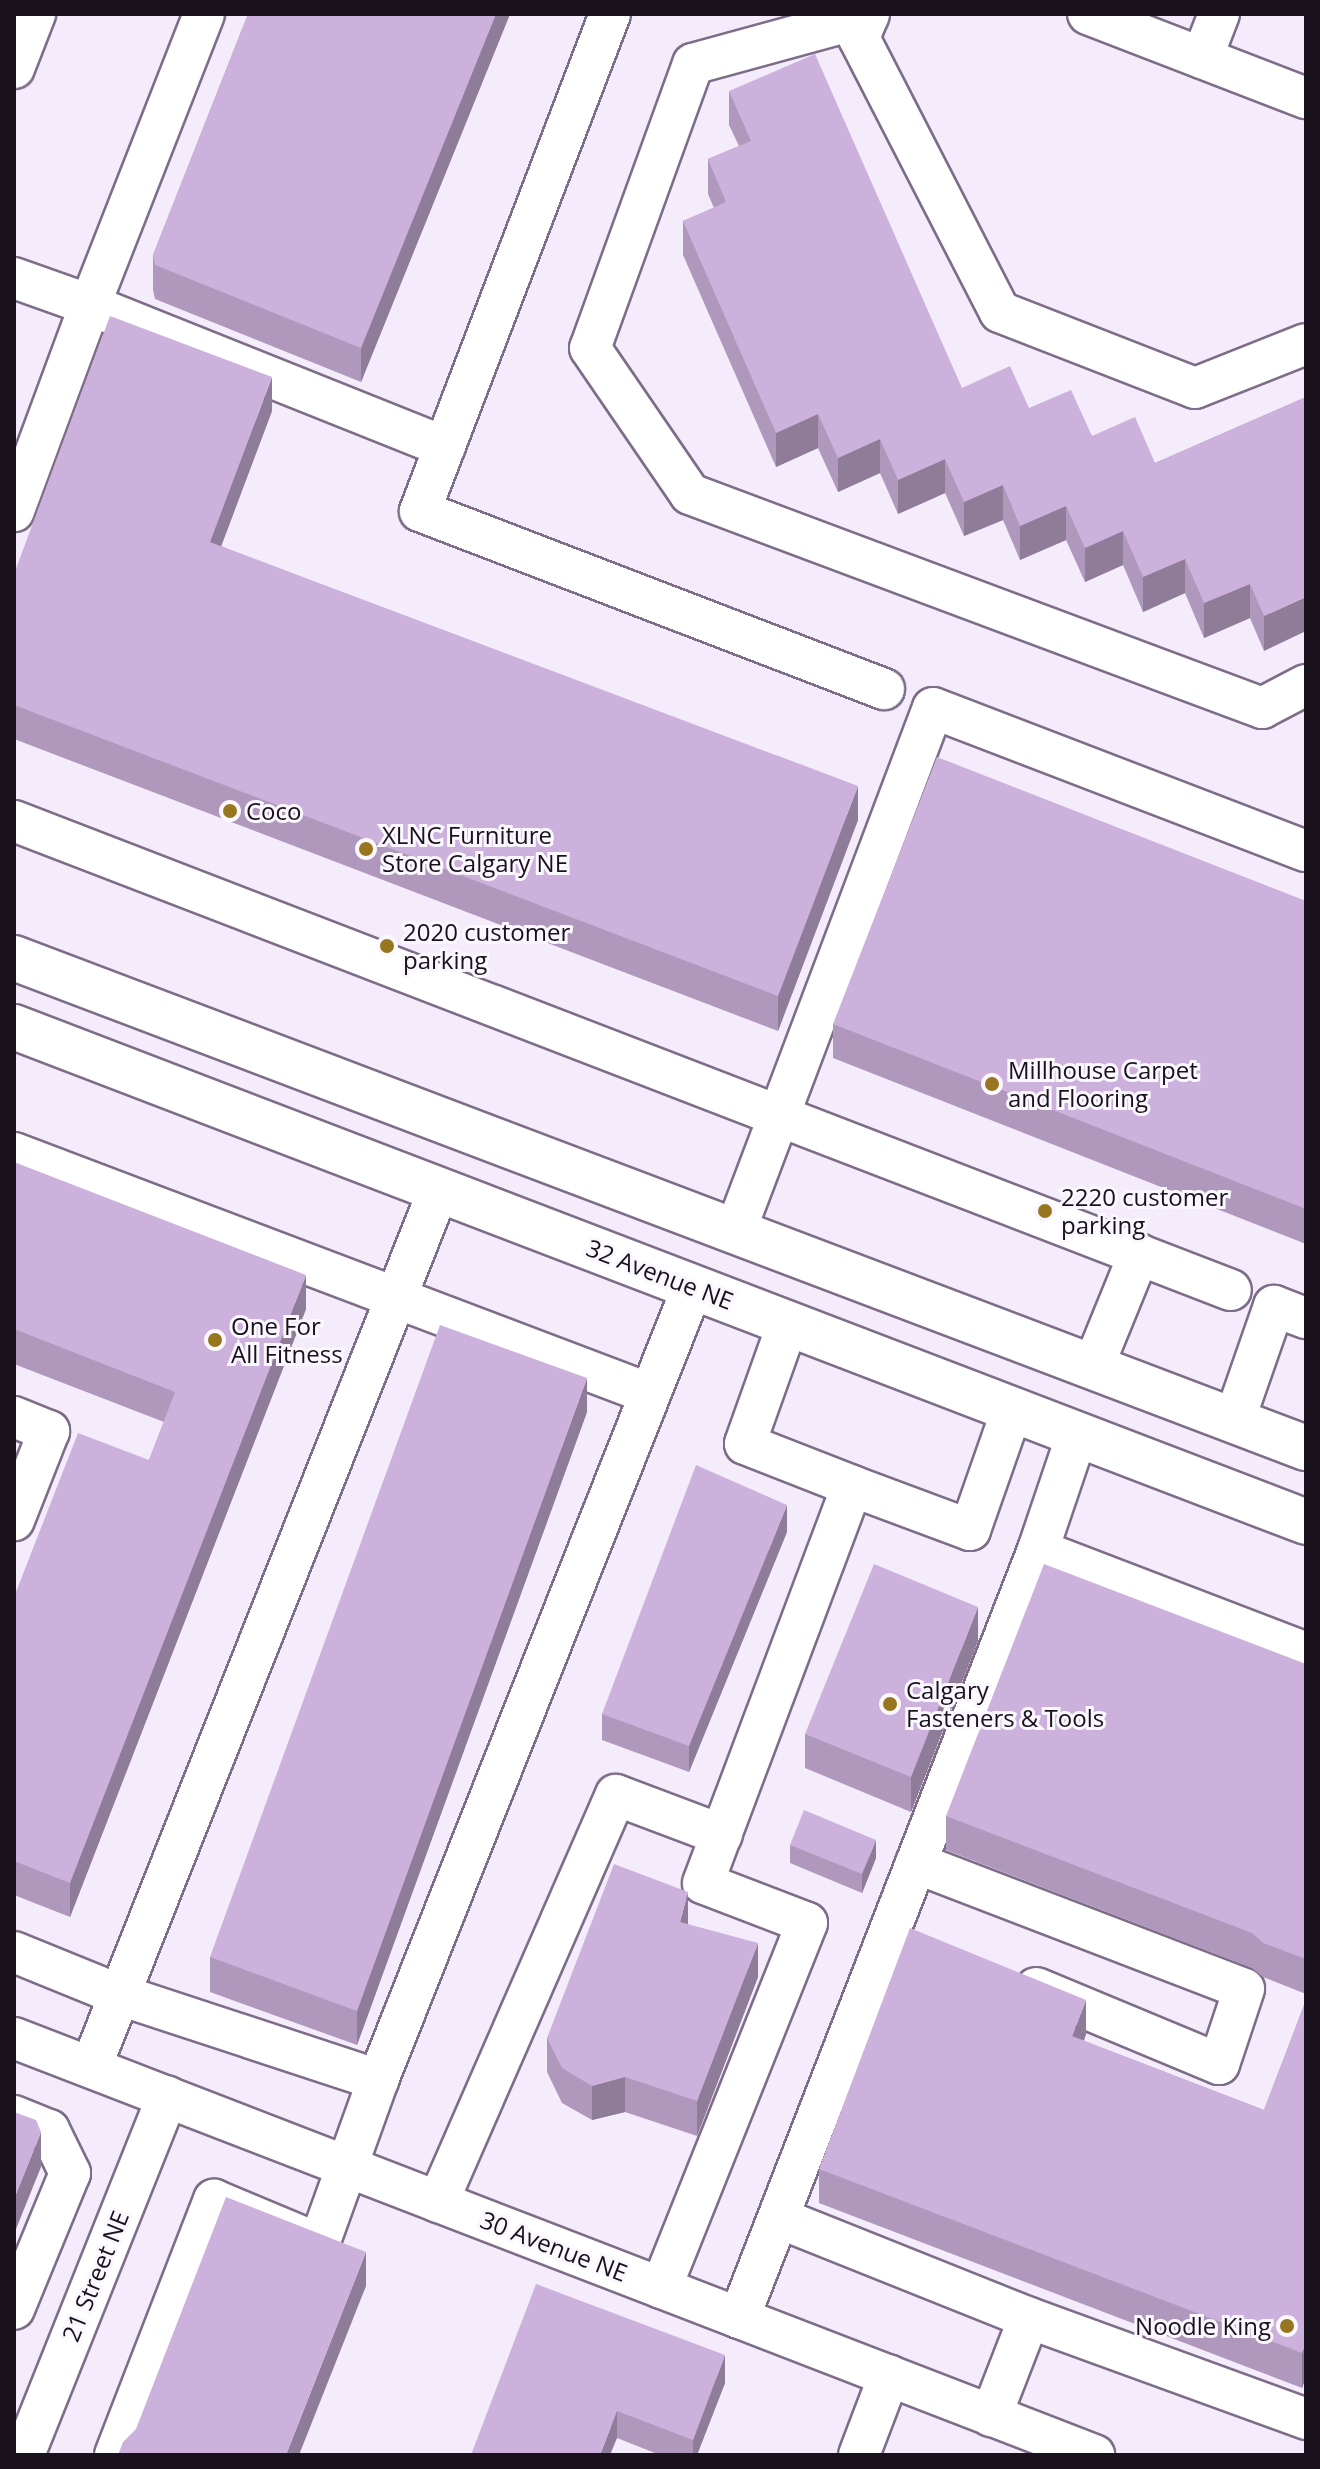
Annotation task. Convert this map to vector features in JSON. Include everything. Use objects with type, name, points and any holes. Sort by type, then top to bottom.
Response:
[{"type":"main road","points":[[14,958],[1306,1448]]},
{"type":"main road","name":"32 Avenue NE","points":[[14,1027],[1306,1522]]},
{"type":"street","points":[[14,68],[35,14]]},
{"type":"street","points":[[14,511],[90,305],[204,14]]},
{"type":"street","points":[[610,14],[420,511],[884,689]]},
{"type":"street","points":[[1088,14],[1306,98]]},
{"type":"street","points":[[1202,58],[1219,14]]},
{"type":"street","points":[[869,15],[859,38],[1000,312],[1195,388],[1306,344]]},
{"type":"street","points":[[869,15],[693,64],[590,348],[690,494],[1262,708],[1306,685]]},
{"type":"street","points":[[14,278],[90,305],[445,447]]},
{"type":"street","points":[[735,1232],[933,708],[1306,851]]},
{"type":"street","points":[[14,821],[1231,1290]]},
{"type":"street","points":[[14,1153],[650,1394]]},
{"type":"street","points":[[91,2067],[439,1189]]},
{"type":"street","points":[[1093,1367],[1139,1254]]},
{"type":"street","points":[[115,2455],[214,2200],[319,2244],[378,2080],[693,1286]]},
{"type":"street","points":[[1234,1421],[1274,1306],[1306,1318]]},
{"type":"street","points":[[788,1323],[745,1444],[852,1486],[970,1530],[1012,1410]]},
{"type":"street","points":[[14,1417],[49,1431],[14,1520]]},
{"type":"street","points":[[739,2318],[779,2218],[905,1934],[916,1863],[1038,1550],[1077,1435]]},
{"type":"street","points":[[661,2288],[807,1923],[703,1883],[852,1486]]},
{"type":"street","points":[[1038,1550],[1306,1653]]},
{"type":"street","points":[[438,2202],[616,1795],[722,1835]]},
{"type":"street","points":[[916,1863],[1244,1989],[1219,2064],[1005,1975]]},
{"type":"street","points":[[14,1952],[120,1995],[378,2080]]},
{"type":"street","name":"30 Avenue NE","points":[[14,2038],[991,2416],[1044,2446],[1094,2455]]},
{"type":"street","name":"21 Street NE","points":[[24,2435],[167,2097]]},
{"type":"street","points":[[14,2116],[49,2130],[70,2173],[14,2309]]},
{"type":"street","points":[[779,2218],[1029,2318],[1306,2419]]},
{"type":"street","points":[[991,2416],[1029,2318]]},
{"type":"street","points":[[859,2455],[889,2376]]},
{"type":"shaded area","points":[[14,14],[1306,14],[1306,2455],[14,2455]]},
{"type":"building","points":[[248,14],[496,14],[361,348],[155,265],[153,255]]},
{"type":"building","points":[[815,54],[962,388],[1010,366],[1029,408],[1071,390],[1092,436],[1135,417],[1155,463],[1306,397],[1306,597],[1264,616],[1250,584],[1204,603],[1185,559],[1143,577],[1123,531],[1085,548],[1066,506],[1020,526],[1003,485],[964,502],[945,459],[898,480],[880,439],[838,458],[818,414],[776,433],[683,221],[726,202],[708,159],[751,141],[729,91]]},
{"type":"building","points":[[110,316],[272,377],[210,542],[858,786],[778,996],[14,705],[14,574]]},
{"type":"building","points":[[937,757],[1306,901],[1306,1209],[833,1024]]},
{"type":"building","points":[[14,1162],[306,1275],[70,1883],[14,1861],[14,1597],[78,1433],[149,1460],[175,1392],[14,1329]]},
{"type":"building","points":[[440,1325],[587,1378],[357,2011],[210,1957]]},
{"type":"building","points":[[696,1465],[787,1505],[689,1746],[602,1714]]},
{"type":"building","name":"Calgary Fasteners & Tools","points":[[874,1564],[978,1607],[911,1777],[805,1734]]},
{"type":"building","points":[[1044,1564],[1306,1664],[1306,1959],[1263,1943],[1252,1933],[946,1816]]},
{"type":"building","points":[[804,1810],[876,1840],[862,1874],[790,1845]]},
{"type":"building","points":[[614,1864],[688,1892],[680,1922],[758,1943],[697,2101],[625,2077],[592,2086],[562,2068],[547,2038]]},
{"type":"building","points":[[910,1928],[1086,2000],[1072,2036],[1264,2110],[1306,2000],[1306,2343],[1302,2353],[819,2169]]},
{"type":"building","points":[[14,2112],[36,2120],[41,2132],[14,2199]]},
{"type":"building","points":[[226,2197],[366,2252],[286,2455],[118,2455],[123,2442],[136,2429]]},
{"type":"building","points":[[536,2284],[725,2355],[693,2440],[617,2411],[600,2455],[471,2455]]},
{"type":"place","name":"Coco","points":[[230,811]]},
{"type":"place","name":"XLNC Furniture Store Calgary NE","points":[[366,849]]},
{"type":"place","name":"2020 customer parking","points":[[387,946]]},
{"type":"place","name":"Millhouse Carpet and Flooring","points":[[992,1084]]},
{"type":"place","name":"2220 customer parking","points":[[1045,1211]]},
{"type":"place","name":"One For All Fitness","points":[[215,1340]]},
{"type":"place","name":"Calgary Fasteners & Tools","points":[[890,1704]]},
{"type":"place","name":"Noodle King","points":[[1287,2326]]}]
